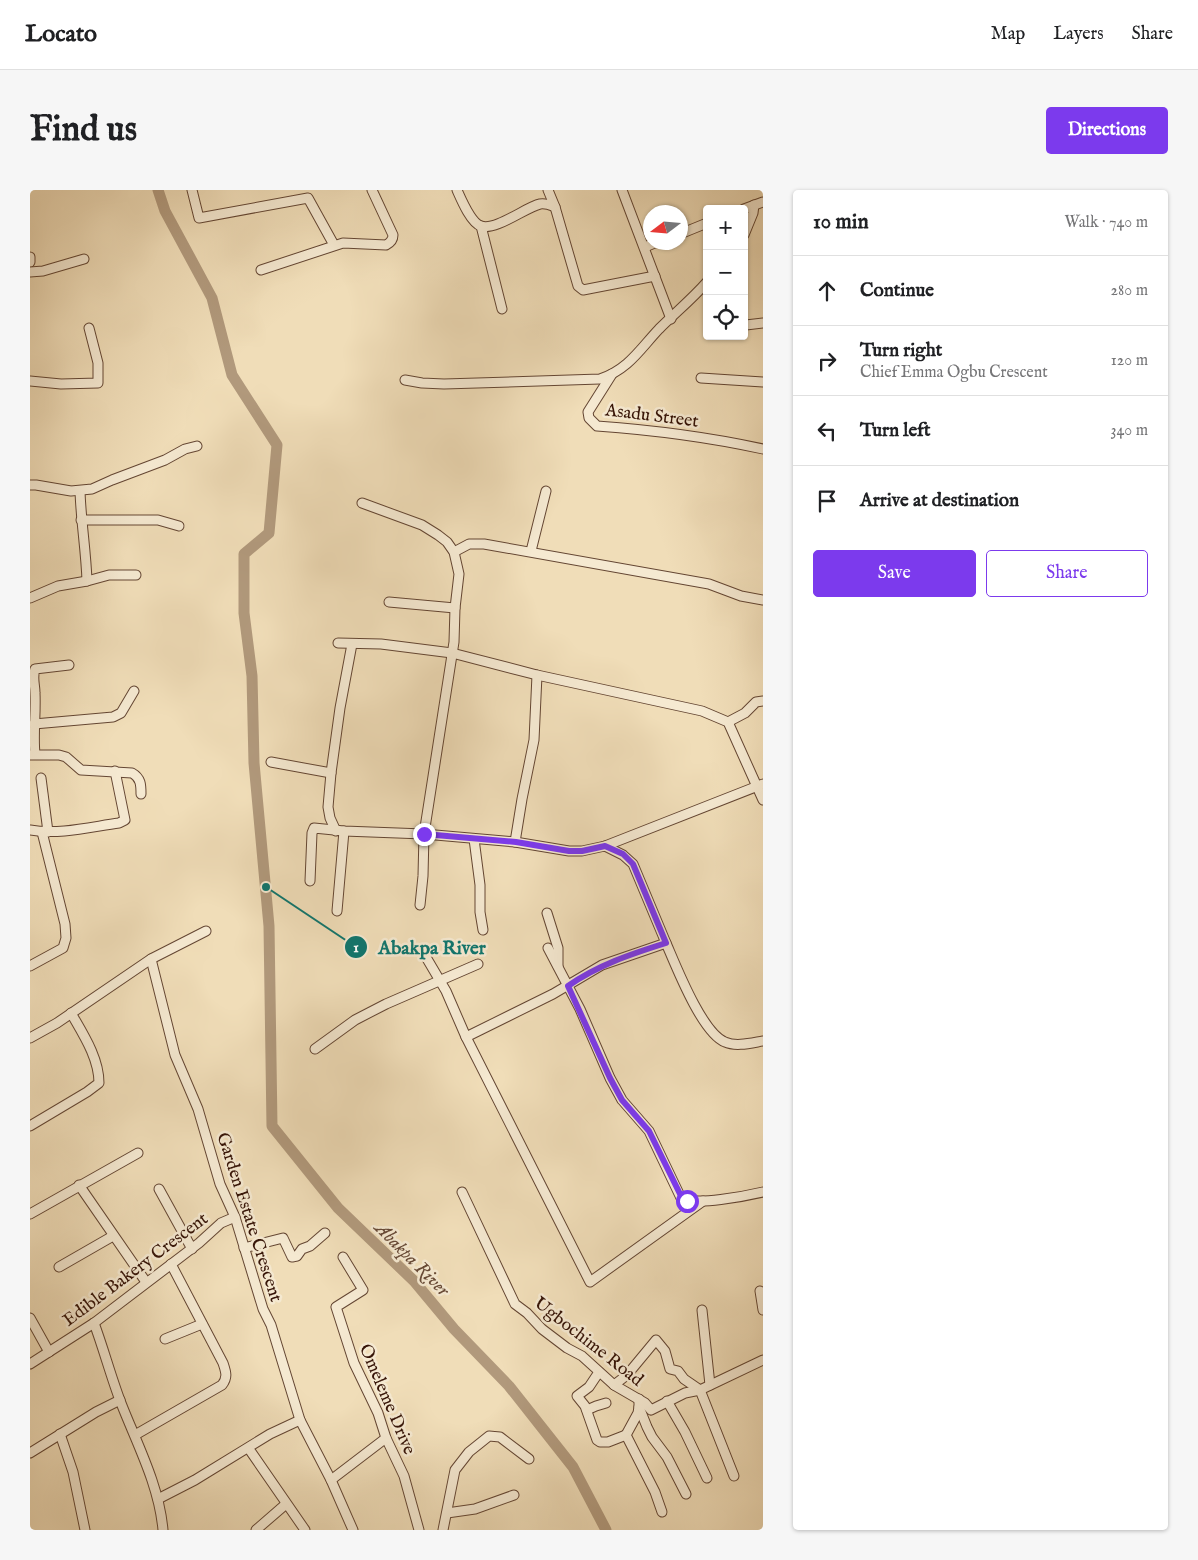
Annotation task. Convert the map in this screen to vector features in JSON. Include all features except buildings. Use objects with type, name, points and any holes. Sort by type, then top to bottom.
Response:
[{"type":"street","points":[[192,190],[199,218],[308,198],[334,246]]},
{"type":"street","points":[[261,270],[343,243],[386,245],[391,241],[393,235],[372,190]]},
{"type":"street","points":[[457,190],[475,221],[481,226],[502,309]]},
{"type":"street","points":[[539,204],[547,190]]},
{"type":"street","points":[[547,190],[555,207],[575,278],[582,290],[655,276]]},
{"type":"street","points":[[622,190],[643,242]]},
{"type":"street","points":[[481,226],[488,226],[515,217],[539,204],[555,207]]},
{"type":"street","points":[[748,225],[759,204]]},
{"type":"street","points":[[688,231],[703,225]]},
{"type":"street","points":[[646,250],[671,319]]},
{"type":"street","points":[[30,257],[30,262]]},
{"type":"street","points":[[30,272],[44,271],[84,260]]},
{"type":"street","points":[[405,380],[444,384],[600,379],[612,374],[631,361],[703,286]]},
{"type":"street","points":[[748,325],[763,323]]},
{"type":"street","points":[[30,381],[61,384],[98,383],[98,363],[89,328]]},
{"type":"street","name":"Asadu Street","points":[[612,374],[588,412],[589,418],[597,426],[648,430],[708,438],[763,449]]},
{"type":"street","points":[[701,378],[763,382]]},
{"type":"street","points":[[30,485],[36,484],[80,491],[92,489],[197,446]]},
{"type":"street","points":[[80,491],[87,581]]},
{"type":"street","points":[[531,552],[546,491]]},
{"type":"street","points":[[362,503],[422,525],[447,542],[454,552],[459,574],[452,653],[424,834],[420,905]]},
{"type":"street","points":[[81,520],[158,520],[179,526]]},
{"type":"street","points":[[454,552],[470,544],[477,543],[714,585],[736,594],[763,600]]},
{"type":"street","points":[[30,598],[58,586],[109,575],[136,575]]},
{"type":"street","points":[[389,602],[455,608]]},
{"type":"street","points":[[338,643],[380,644],[452,653],[537,675],[702,711],[729,726],[759,785],[763,800]]},
{"type":"street","points":[[337,911],[340,831],[330,818],[328,807],[340,708],[352,644]]},
{"type":"street","points":[[69,665],[35,669],[32,676],[35,693],[33,755],[60,754],[66,756],[75,767],[81,770],[126,771],[137,775],[140,781],[141,794]]},
{"type":"street","points":[[516,842],[522,799],[534,740],[537,675]]},
{"type":"street","points":[[34,724],[113,717],[120,713],[134,691]]},
{"type":"street","points":[[729,726],[756,702],[763,702]]},
{"type":"street","points":[[271,762],[331,773]]},
{"type":"street","points":[[30,830],[45,832],[88,828],[119,823],[125,820],[116,771]]},
{"type":"street","points":[[30,966],[63,948],[66,938],[65,924],[45,832],[41,778]]},
{"type":"street","points":[[310,881],[312,830],[424,834],[516,842],[569,851],[582,851],[605,846],[759,785]]},
{"type":"street","points":[[474,839],[483,930]]},
{"type":"street","points":[[605,846],[623,854],[633,864],[666,943],[708,1027],[718,1039],[726,1043],[736,1044],[763,1041]]},
{"type":"street","points":[[547,913],[558,948],[558,966]]},
{"type":"street","points":[[30,1038],[99,995],[151,959],[206,931]]},
{"type":"street","points":[[466,1037],[508,1018],[568,986],[602,965],[666,943]]},
{"type":"street","points":[[548,948],[568,986],[610,1078],[622,1100],[649,1131],[682,1198],[687,1201],[703,1201],[763,1192]]},
{"type":"street","points":[[424,952],[455,1009],[466,1037],[590,1282],[703,1201]]},
{"type":"street","name":"Garden Estate Crescent","points":[[151,959],[175,1055],[198,1109],[220,1184],[235,1217],[262,1309],[271,1324],[300,1420],[354,1530]]},
{"type":"street","points":[[315,1049],[355,1020],[386,1004],[478,964]]},
{"type":"street","points":[[30,1126],[99,1083],[99,1071],[71,1013]]},
{"type":"street","points":[[30,1214],[138,1153]]},
{"type":"street","points":[[79,1185],[146,1282]]},
{"type":"street","points":[[159,1189],[192,1249]]},
{"type":"street","name":"Ugbochime Road","points":[[462,1192],[515,1304],[527,1313],[542,1329],[567,1348],[582,1356],[614,1385],[639,1403],[645,1403],[651,1410],[685,1393],[700,1390],[762,1363]]},
{"type":"street","name":"Edible Bakery Crescent","points":[[30,1364],[94,1323],[192,1249],[221,1223],[235,1217]]},
{"type":"street","points":[[244,1248],[283,1238],[292,1257],[296,1257],[302,1249],[310,1246],[326,1233]]},
{"type":"street","points":[[59,1267],[114,1236]]},
{"type":"street","name":"Omeleme Drive","points":[[343,1257],[363,1290],[336,1307],[354,1363],[378,1413],[386,1438],[404,1476],[419,1530]]},
{"type":"street","points":[[135,1435],[222,1385],[226,1380],[227,1373],[224,1363],[171,1264]]},
{"type":"street","points":[[760,1291],[763,1310]]},
{"type":"street","points":[[702,1310],[710,1385]]},
{"type":"street","points":[[30,1318],[49,1352]]},
{"type":"street","points":[[94,1323],[120,1400],[158,1499],[163,1530]]},
{"type":"street","points":[[165,1339],[202,1324]]},
{"type":"street","points":[[614,1385],[627,1376],[656,1340],[665,1351],[670,1369],[678,1371],[684,1379],[700,1390],[734,1476]]},
{"type":"street","points":[[599,1372],[578,1396],[587,1410],[598,1440],[608,1442],[626,1435],[638,1413],[639,1403]]},
{"type":"street","points":[[30,1453],[96,1412],[120,1400]]},
{"type":"street","points":[[667,1401],[685,1432],[707,1478]]},
{"type":"street","points":[[587,1410],[606,1403]]},
{"type":"street","points":[[639,1403],[652,1436],[662,1448],[686,1494]]},
{"type":"street","points":[[158,1499],[195,1480],[270,1434],[300,1420]]},
{"type":"street","points":[[60,1434],[74,1472],[85,1530]]},
{"type":"street","points":[[626,1435],[655,1492],[662,1512]]},
{"type":"street","points":[[443,1530],[455,1470],[469,1452],[489,1436],[500,1437],[529,1459]]},
{"type":"street","points":[[330,1480],[386,1438]]},
{"type":"street","points":[[248,1449],[305,1530]]},
{"type":"street","points":[[447,1513],[475,1509],[514,1495]]},
{"type":"street","points":[[256,1530],[286,1504]]},
{"type":"waterway","name":"Abakpa River","points":[[158,190],[165,211],[212,298],[232,375],[277,445],[269,533],[244,554],[244,613],[252,676],[254,763],[269,926],[272,1126],[338,1208],[414,1281],[454,1329],[509,1386],[573,1467],[606,1530]]},
{"type":"place","name":"Abakpa River","points":[[266,887]]},
{"type":"route","points":[[424,834],[516,842],[569,851],[582,851],[605,846],[623,854],[633,864],[666,943],[608,963],[591,971],[568,986],[622,1100],[649,1131],[682,1198],[687,1201]]}]
